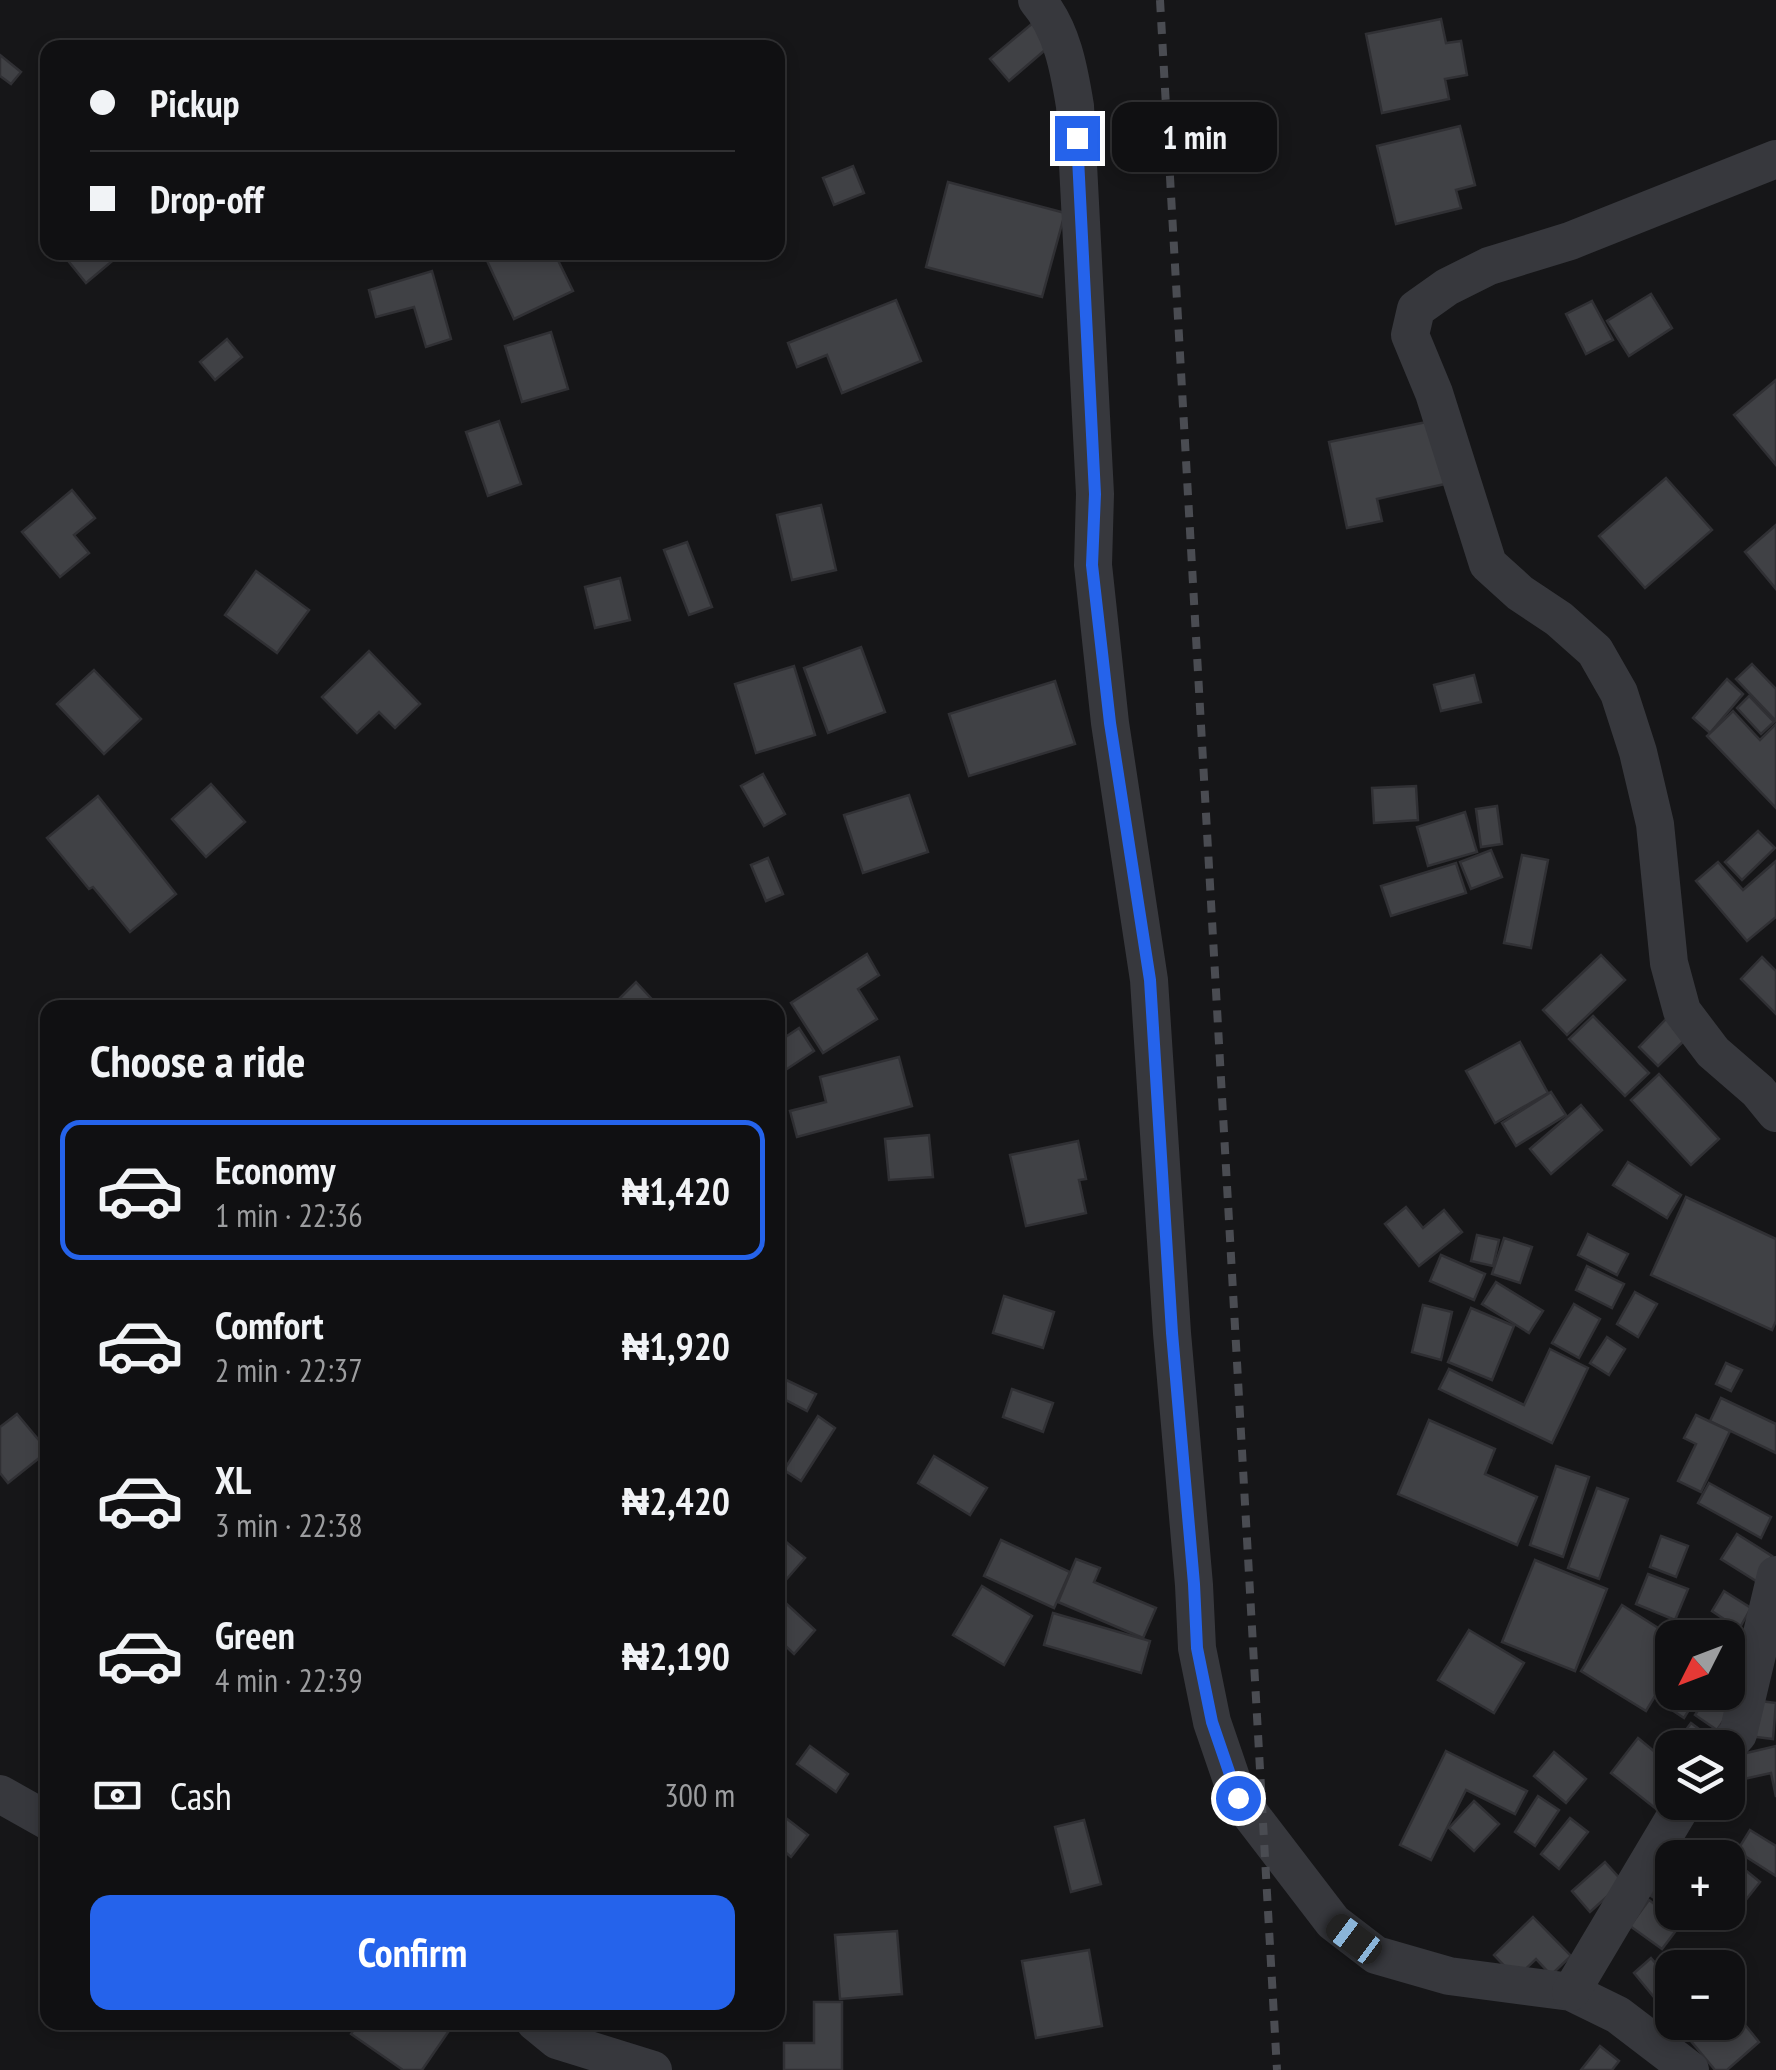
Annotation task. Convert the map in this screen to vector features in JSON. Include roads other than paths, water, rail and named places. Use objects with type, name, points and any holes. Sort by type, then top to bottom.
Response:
[{"type":"street","points":[[1036,0],[1048,13],[1069,64],[1076,106],[1095,494],[1092,565],[1110,723],[1150,980],[1197,1648],[1212,1722],[1238,1798],[1333,1922],[1376,1955],[1449,1976],[1570,1992],[1618,2014],[1685,2068]]},
{"type":"street","points":[[1776,158],[1570,240],[1488,266],[1416,309],[1410,335],[1434,393],[1488,564],[1595,651],[1619,693],[1655,824],[1669,963],[1682,1011],[1714,1052],[1758,1091],[1776,1113]]},
{"type":"street","points":[[1739,1730],[1776,1576]]},
{"type":"street","points":[[0,1794],[40,1816]]},
{"type":"street","points":[[1570,1992],[1673,1820]]},
{"type":"street","points":[[545,2030],[557,2040],[654,2070]]},
{"type":"railway","points":[[1160,0],[1277,2070]]}]
